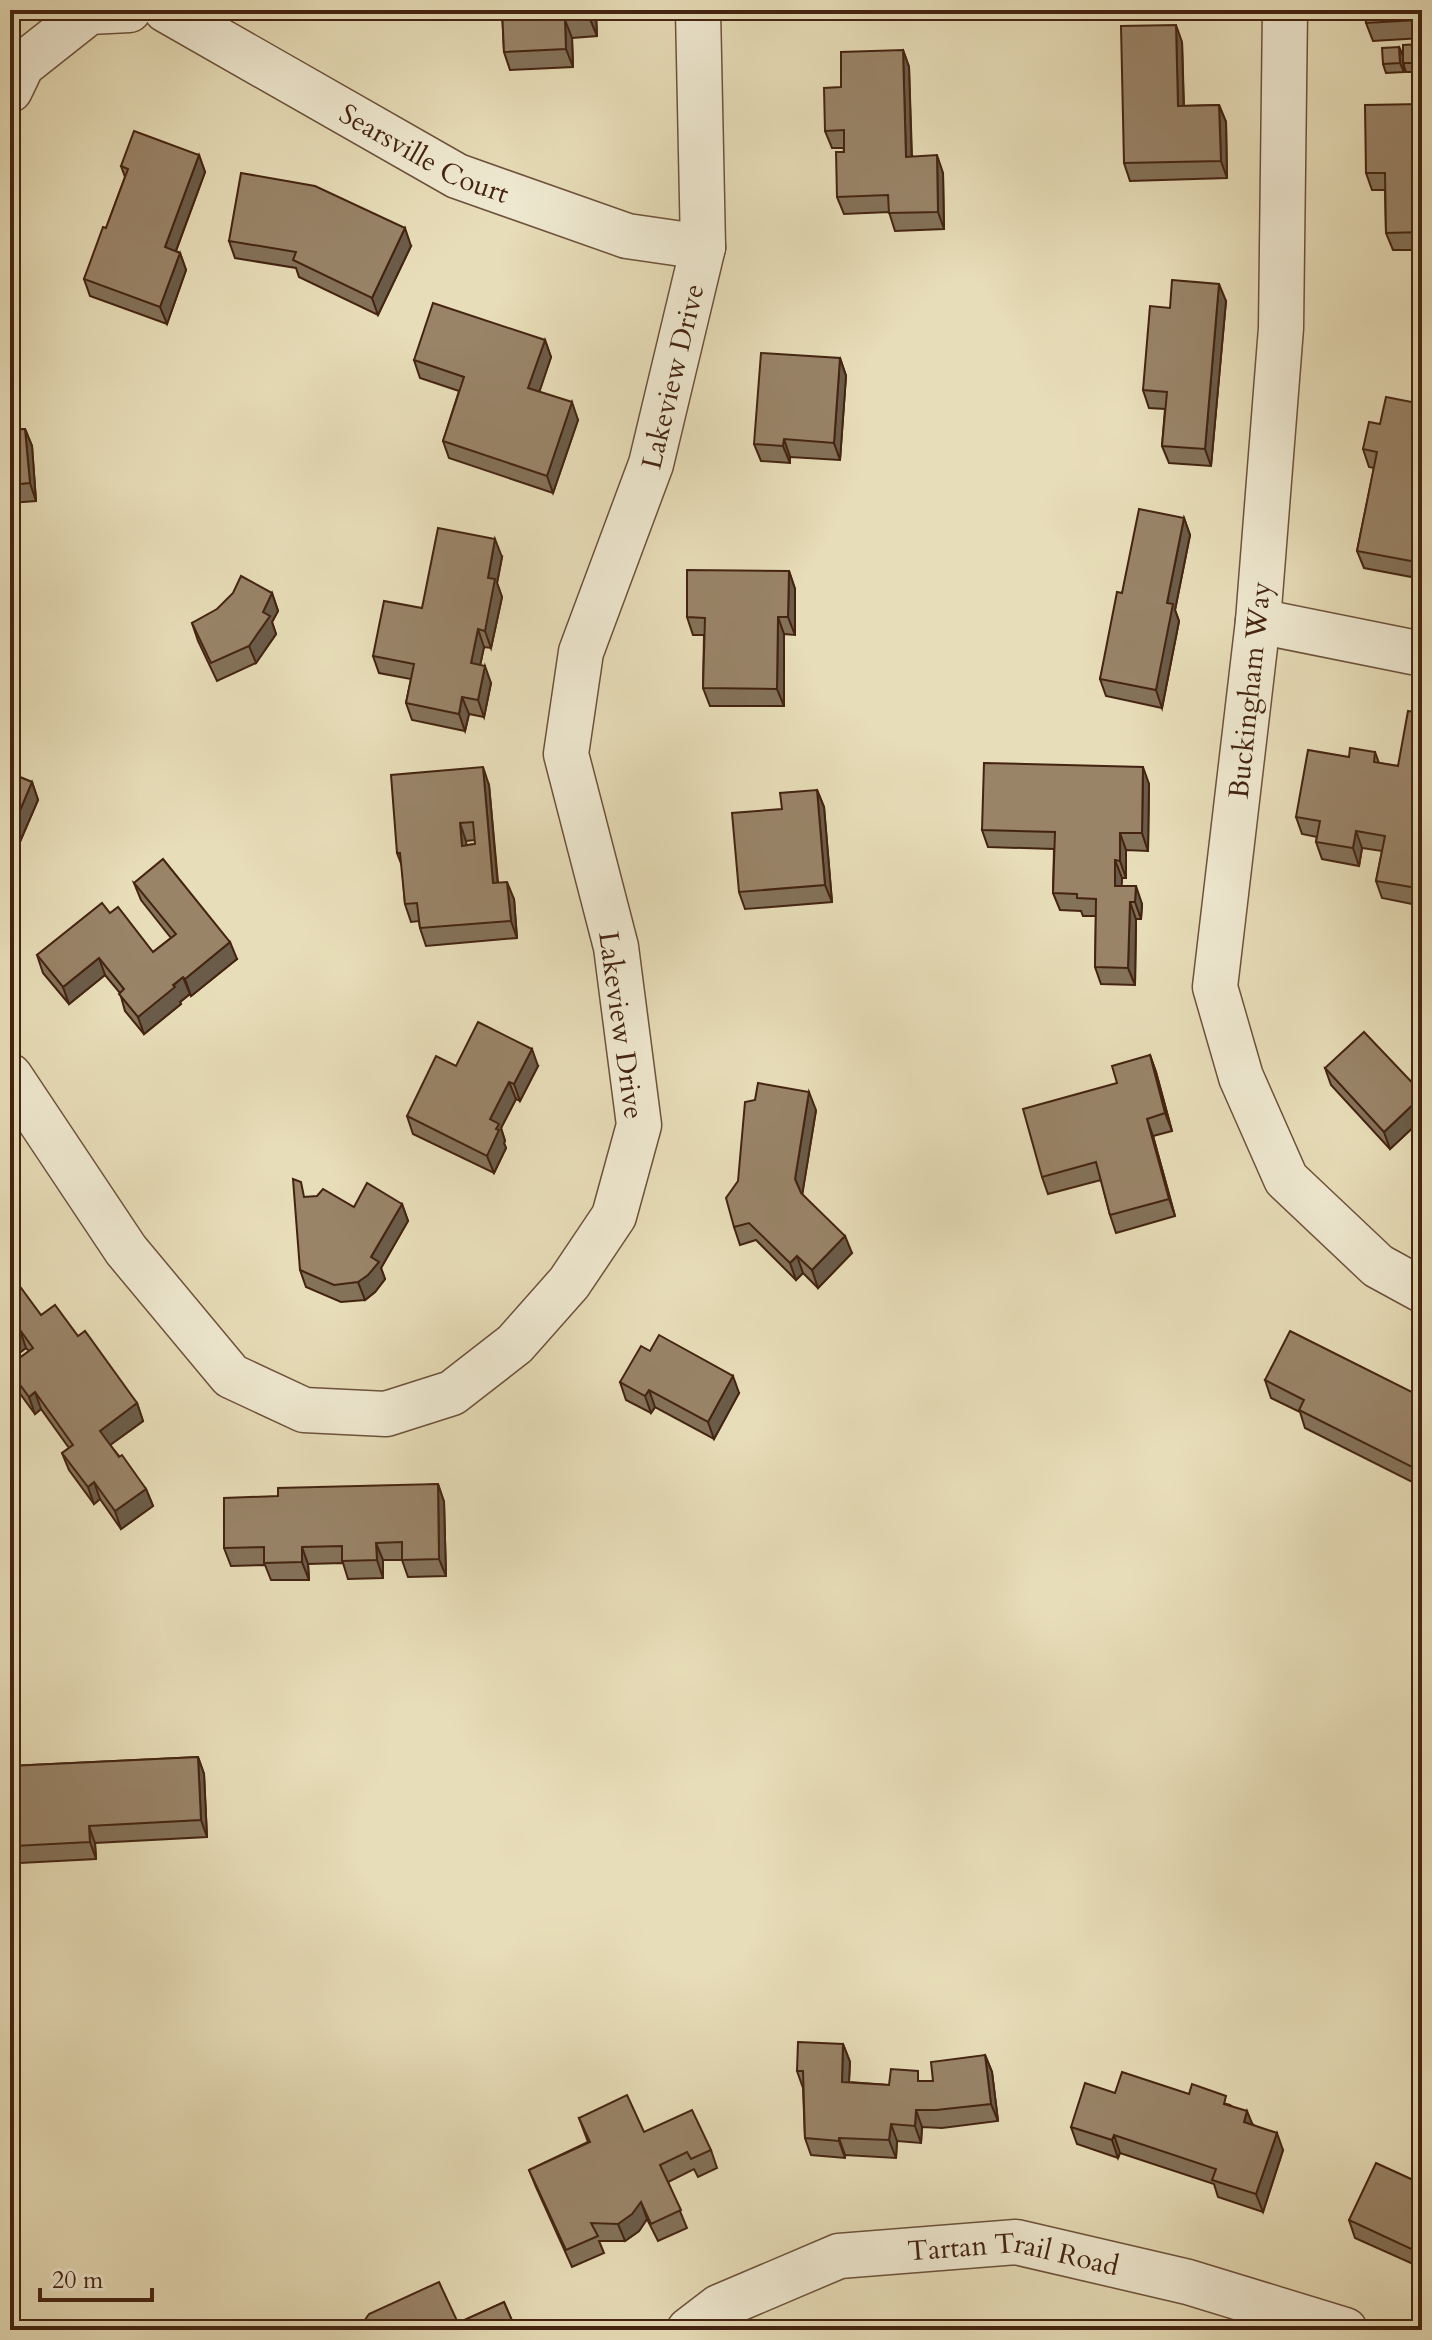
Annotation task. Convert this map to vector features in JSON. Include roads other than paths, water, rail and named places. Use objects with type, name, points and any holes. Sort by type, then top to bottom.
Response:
[{"type":"street","points":[[10,90],[22,65],[89,12],[129,10]]},
{"type":"street","name":"Searsville Court","points":[[166,10],[457,176],[627,236],[703,247]]},
{"type":"street","name":"Lakeview Drive","points":[[10,1076],[126,1250],[231,1376],[304,1410],[386,1414],[452,1393],[515,1344],[569,1283],[614,1216],[639,1125],[616,947],[566,754],[581,652],[651,464],[703,247],[698,10]]},
{"type":"street","name":"Buckingham Way","points":[[1285,10],[1281,328],[1258,621],[1215,987],[1241,1077],[1286,1179],[1378,1266],[1422,1290]]},
{"type":"street","points":[[1258,621],[1422,654]]},
{"type":"street","name":"Tartan Trail Road","points":[[689,2330],[719,2307],[839,2256],[1016,2242],[1188,2282],[1345,2330]]}]
